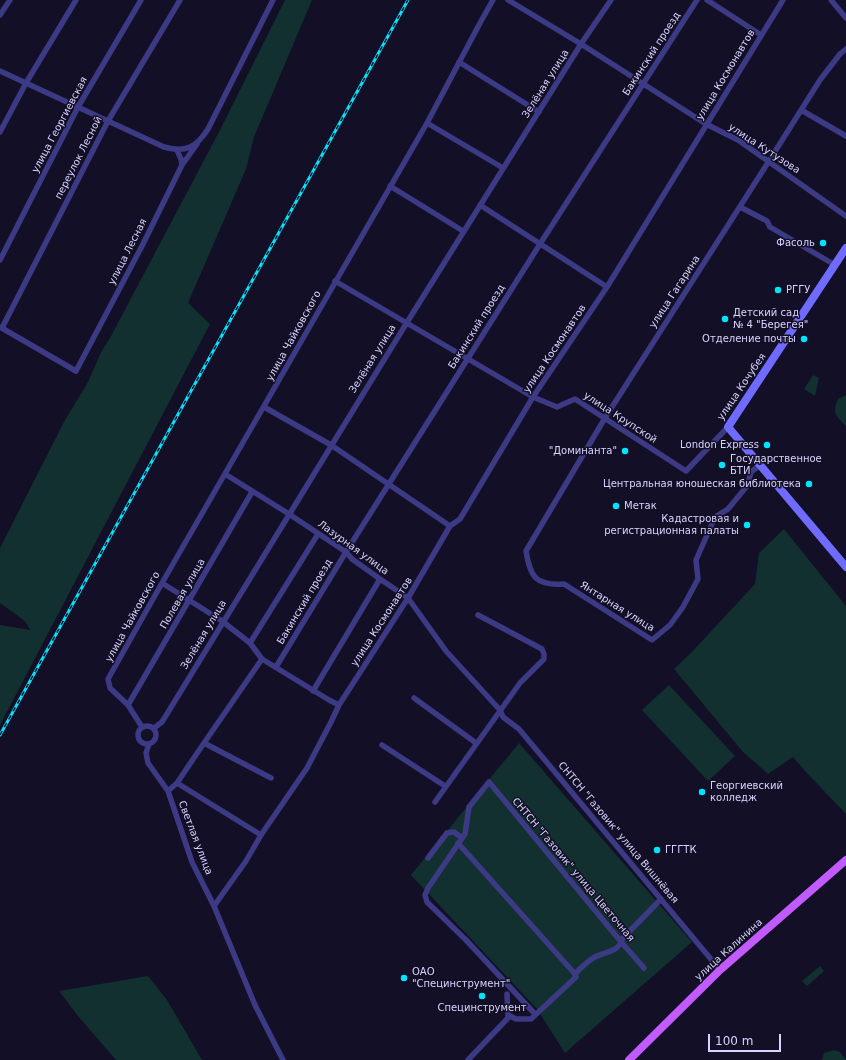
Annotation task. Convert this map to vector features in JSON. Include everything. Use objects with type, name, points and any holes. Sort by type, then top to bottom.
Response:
[{"type":"main road","name":"улица Кочубея","points":[[728,427],[846,248]]},
{"type":"main road","points":[[728,427],[846,567]]},
{"type":"main road","name":"улица Калинина","points":[[630,1060],[720,970],[846,860]]},
{"type":"street","points":[[0,15],[10,0]]},
{"type":"street","points":[[0,132],[26,83],[76,0]]},
{"type":"street","name":"улица Георгиевская","points":[[0,260],[78,107],[141,0]]},
{"type":"street","name":"переулок Лесной","points":[[1,328],[108,121],[180,0]]},
{"type":"street","name":"улица Лесная","points":[[1,328],[76,371],[142,246],[182,165],[208,130],[273,0]]},
{"type":"street","name":"улица Чайковского","points":[[128,705],[110,688],[108,679],[427,123],[493,0]]},
{"type":"street","name":"улица Кутузова","points":[[508,0],[581,44],[706,124],[738,140],[846,216]]},
{"type":"street","name":"Зелёная улица","points":[[154,728],[162,722],[222,621],[463,231],[581,44],[611,0]]},
{"type":"street","name":"Бакинский проезд","points":[[276,667],[346,552],[540,244],[697,0]]},
{"type":"street","points":[[707,0],[761,35]]},
{"type":"street","name":"улица Космонавтов","points":[[214,906],[246,861],[261,835],[307,768],[339,705],[408,598],[450,526],[460,519],[533,397],[607,287],[783,0]]},
{"type":"street","points":[[830,0],[846,18]]},
{"type":"street","name":"улица Гагарина","points":[[526,551],[605,418],[768,161],[820,80],[840,54],[846,49]]},
{"type":"street","points":[[459,62],[539,112]]},
{"type":"street","points":[[0,71],[164,147],[177,150],[184,149],[199,142]]},
{"type":"street","points":[[801,110],[846,136]]},
{"type":"street","points":[[427,123],[504,168]]},
{"type":"street","points":[[177,150],[182,165]]},
{"type":"street","points":[[390,186],[463,231]]},
{"type":"street","points":[[480,205],[607,287]]},
{"type":"street","points":[[740,207],[767,221],[770,227],[835,265]]},
{"type":"street","name":"улица Крупской","points":[[335,281],[406,324],[469,358],[533,397],[557,408],[575,399],[686,471]]},
{"type":"street","points":[[264,407],[331,445],[450,526]]},
{"type":"street","name":"улица Кочубея","points":[[686,471],[728,427]]},
{"type":"street","name":"Янтарная улица","points":[[526,551],[528,564],[533,577],[542,582],[564,584],[652,640],[670,625],[683,606],[698,579],[696,560],[715,517],[728,509],[747,486],[751,472],[760,465]]},
{"type":"street","name":"Лазурная улица","points":[[225,474],[346,552],[352,559],[408,598],[446,651],[500,710]]},
{"type":"street","name":"Полевая улица","points":[[128,705],[190,601],[252,492]]},
{"type":"street","points":[[250,643],[318,534]]},
{"type":"street","points":[[313,691],[380,579]]},
{"type":"street","points":[[162,583],[222,621],[250,643],[262,659],[313,691],[339,705]]},
{"type":"street","points":[[434,802],[520,683],[544,659],[542,649],[478,616]]},
{"type":"street","name":"Светлая улица","points":[[262,659],[178,783],[168,791],[192,862],[214,906],[256,1005],[284,1060]]},
{"type":"street","points":[[414,698],[476,743]]},
{"type":"street","points":[[128,705],[142,727]]},
{"type":"street","name":"СНТСН \"Газовик\" улица Вишнёвая","points":[[500,710],[503,717],[519,729],[720,970]]},
{"type":"street","points":[[142,727],[146,726],[154,728],[156,731],[156,738],[149,744],[146,753],[148,764],[168,791]]},
{"type":"street","points":[[142,727],[138,733],[138,739],[145,744],[149,744]]},
{"type":"street","points":[[204,743],[271,778]]},
{"type":"street","points":[[382,745],[445,786]]},
{"type":"street","name":"СНТСН \"Газовик\" улица Цветочная","points":[[460,840],[465,834],[469,807],[489,782],[644,968]]},
{"type":"street","points":[[178,783],[261,835]]},
{"type":"street","points":[[428,858],[447,833],[454,832],[575,974]]},
{"type":"street","points":[[460,840],[428,888],[425,895],[427,902],[476,951],[535,1014]]},
{"type":"street","points":[[508,1014],[516,1019],[531,1019],[576,977],[575,974],[592,959],[596,956],[610,952],[622,943],[623,938],[661,899]]},
{"type":"street","points":[[468,1060],[508,1018],[507,994]]},
{"type":"green space","points":[[285,0],[312,0],[254,137],[246,169],[188,303],[210,324],[0,725],[0,625],[30,630],[25,621],[0,603],[0,548],[65,420],[88,382],[101,352],[110,338],[220,130]]},
{"type":"green space","points":[[813,375],[819,378],[815,396],[804,389]]},
{"type":"green space","points":[[846,395],[846,426],[837,417],[835,407],[838,399]]},
{"type":"green space","points":[[784,529],[846,606],[846,814],[793,757],[768,774],[743,752],[674,669],[691,653],[755,584],[759,553]]},
{"type":"green space","points":[[669,685],[735,756],[708,781],[642,710]]},
{"type":"green space","points":[[519,743],[692,942],[565,1053],[537,1009],[411,875]]},
{"type":"green space","points":[[820,966],[824,971],[807,986],[802,981]]},
{"type":"green space","points":[[148,976],[167,1000],[202,1060],[116,1060],[78,1016],[59,991]]},
{"type":"green space","points":[[834,1050],[840,1052],[846,1060],[822,1060],[824,1053]]},
{"type":"railway","points":[[0,735],[408,0]]},
{"type":"place","name":"Фасоль","points":[[823,243]]},
{"type":"place","name":"РГГУ","points":[[778,290]]},
{"type":"place","name":"Детский сад № 4 \"Берегея\"","points":[[725,319]]},
{"type":"place","name":"Отделение почты","points":[[804,339]]},
{"type":"place","name":"London Express","points":[[767,445]]},
{"type":"place","name":"\"Доминанта\"","points":[[625,451]]},
{"type":"place","name":"Государственное БТИ","points":[[722,465]]},
{"type":"place","name":"Центральная юношеская библиотека","points":[[809,484]]},
{"type":"place","name":"Метак","points":[[616,506]]},
{"type":"place","name":"Кадастровая и регистрационная палаты","points":[[747,525]]},
{"type":"place","name":"Георгиевский колледж","points":[[702,792]]},
{"type":"place","name":"ГГГТК","points":[[657,850]]},
{"type":"place","name":"ОАО \"Специнструмент\"","points":[[404,978]]},
{"type":"place","name":"Специнструмент","points":[[482,996]]}]
